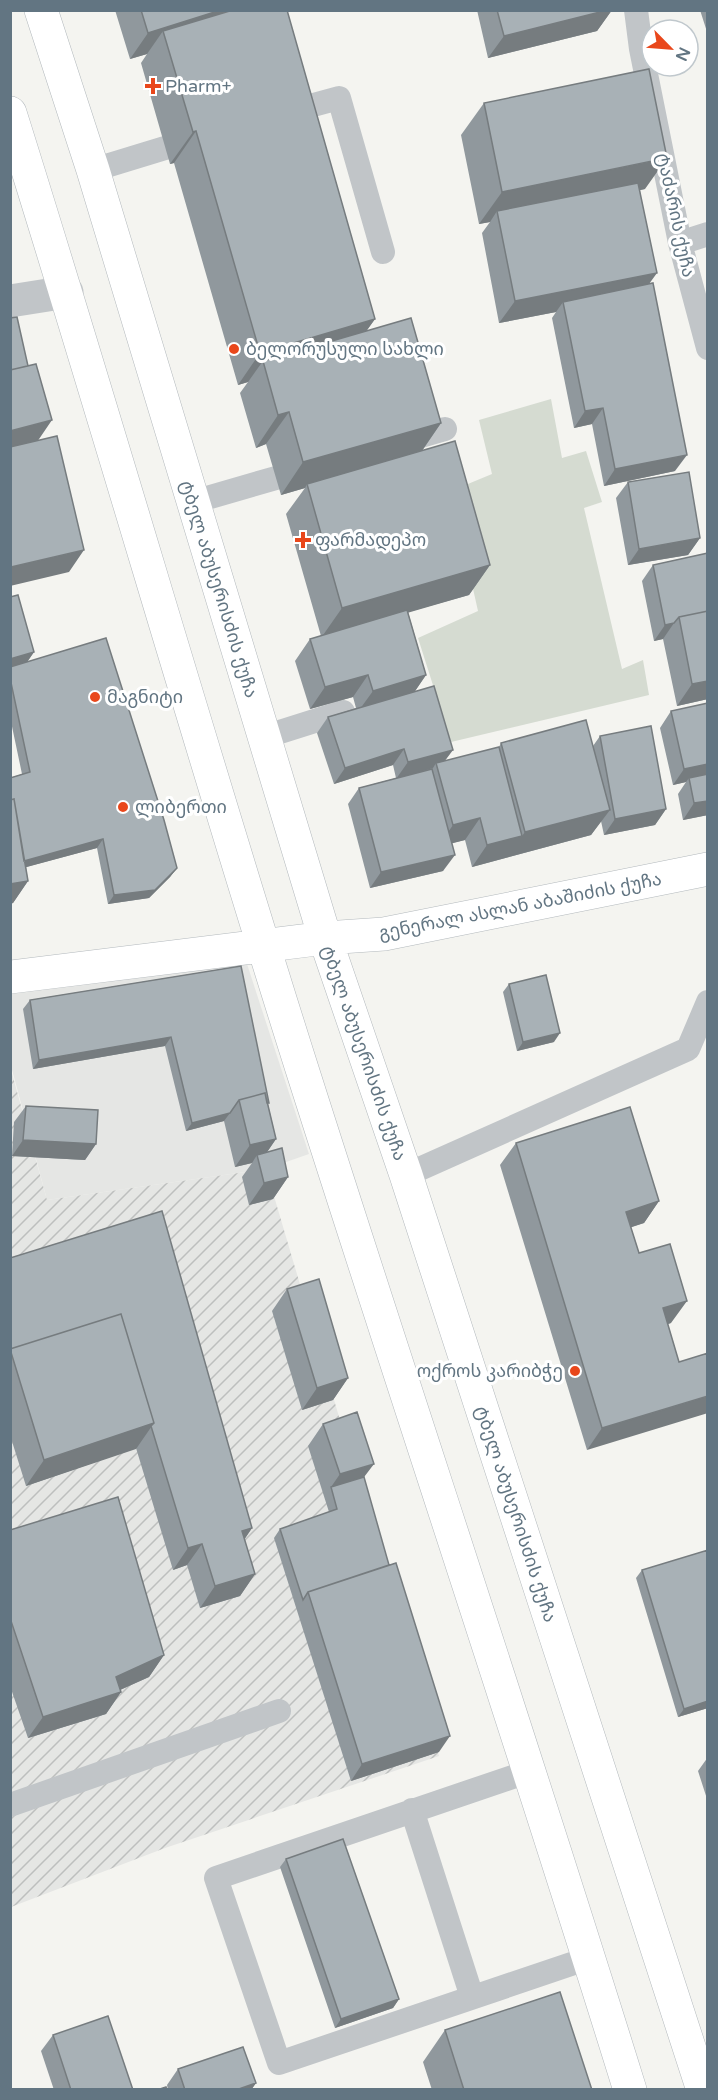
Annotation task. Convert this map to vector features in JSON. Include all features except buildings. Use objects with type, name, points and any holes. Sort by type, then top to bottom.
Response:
[{"type":"main road","name":"ტბელ აბუსერისძის ქუჩა","points":[[41,10],[93,170],[325,938],[406,1175],[703,2090]]},
{"type":"main road","points":[[10,113],[67,292],[302,1068],[530,1771],[630,2090]]},
{"type":"main road","name":"გენერალ ასლან აბაშიძის ქუჩა","points":[[10,976],[325,938],[412,930],[708,869]]},
{"type":"street","points":[[10,302],[67,292]]},
{"type":"lane","name":"ტაძარის ქუჩა","points":[[636,10],[641,49],[680,243],[708,348]]},
{"type":"lane","points":[[284,113],[339,98],[383,252]]},
{"type":"lane","points":[[93,170],[165,148]]},
{"type":"lane","points":[[680,243],[708,234]]},
{"type":"lane","points":[[414,438],[446,429]]},
{"type":"lane","points":[[193,502],[276,478]]},
{"type":"lane","points":[[264,737],[343,712]]},
{"type":"lane","points":[[406,1175],[688,1049],[708,1002]]},
{"type":"lane","points":[[10,1805],[279,1711]]},
{"type":"lane","points":[[530,1771],[216,1878],[279,2063],[589,1958]]},
{"type":"lane","points":[[412,1810],[472,1997]]},
{"type":"shaded area","points":[[551,399],[562,458],[586,451],[602,502],[584,508],[622,669],[643,660],[649,695],[451,742],[418,638],[478,611],[451,491],[492,474],[479,420]]},
{"type":"shaded area","points":[[247,964],[309,1154],[266,1169],[47,1200],[11,1066],[10,992]]},
{"type":"shaded area","points":[[10,1066],[47,1200],[266,1169],[439,1756],[165,1848],[11,1907]]},
{"type":"place","name":"Pharm+","points":[[153,86]]},
{"type":"place","name":"ბელორუსული სახლი","points":[[234,349]]},
{"type":"place","name":"ფარმადეპო","points":[[303,540]]},
{"type":"place","name":"მაგნიტი","points":[[95,697]]},
{"type":"place","name":"ლიბერთი","points":[[123,807]]},
{"type":"place","name":"ოქროს კარიბჭე","points":[[575,1371]]}]
